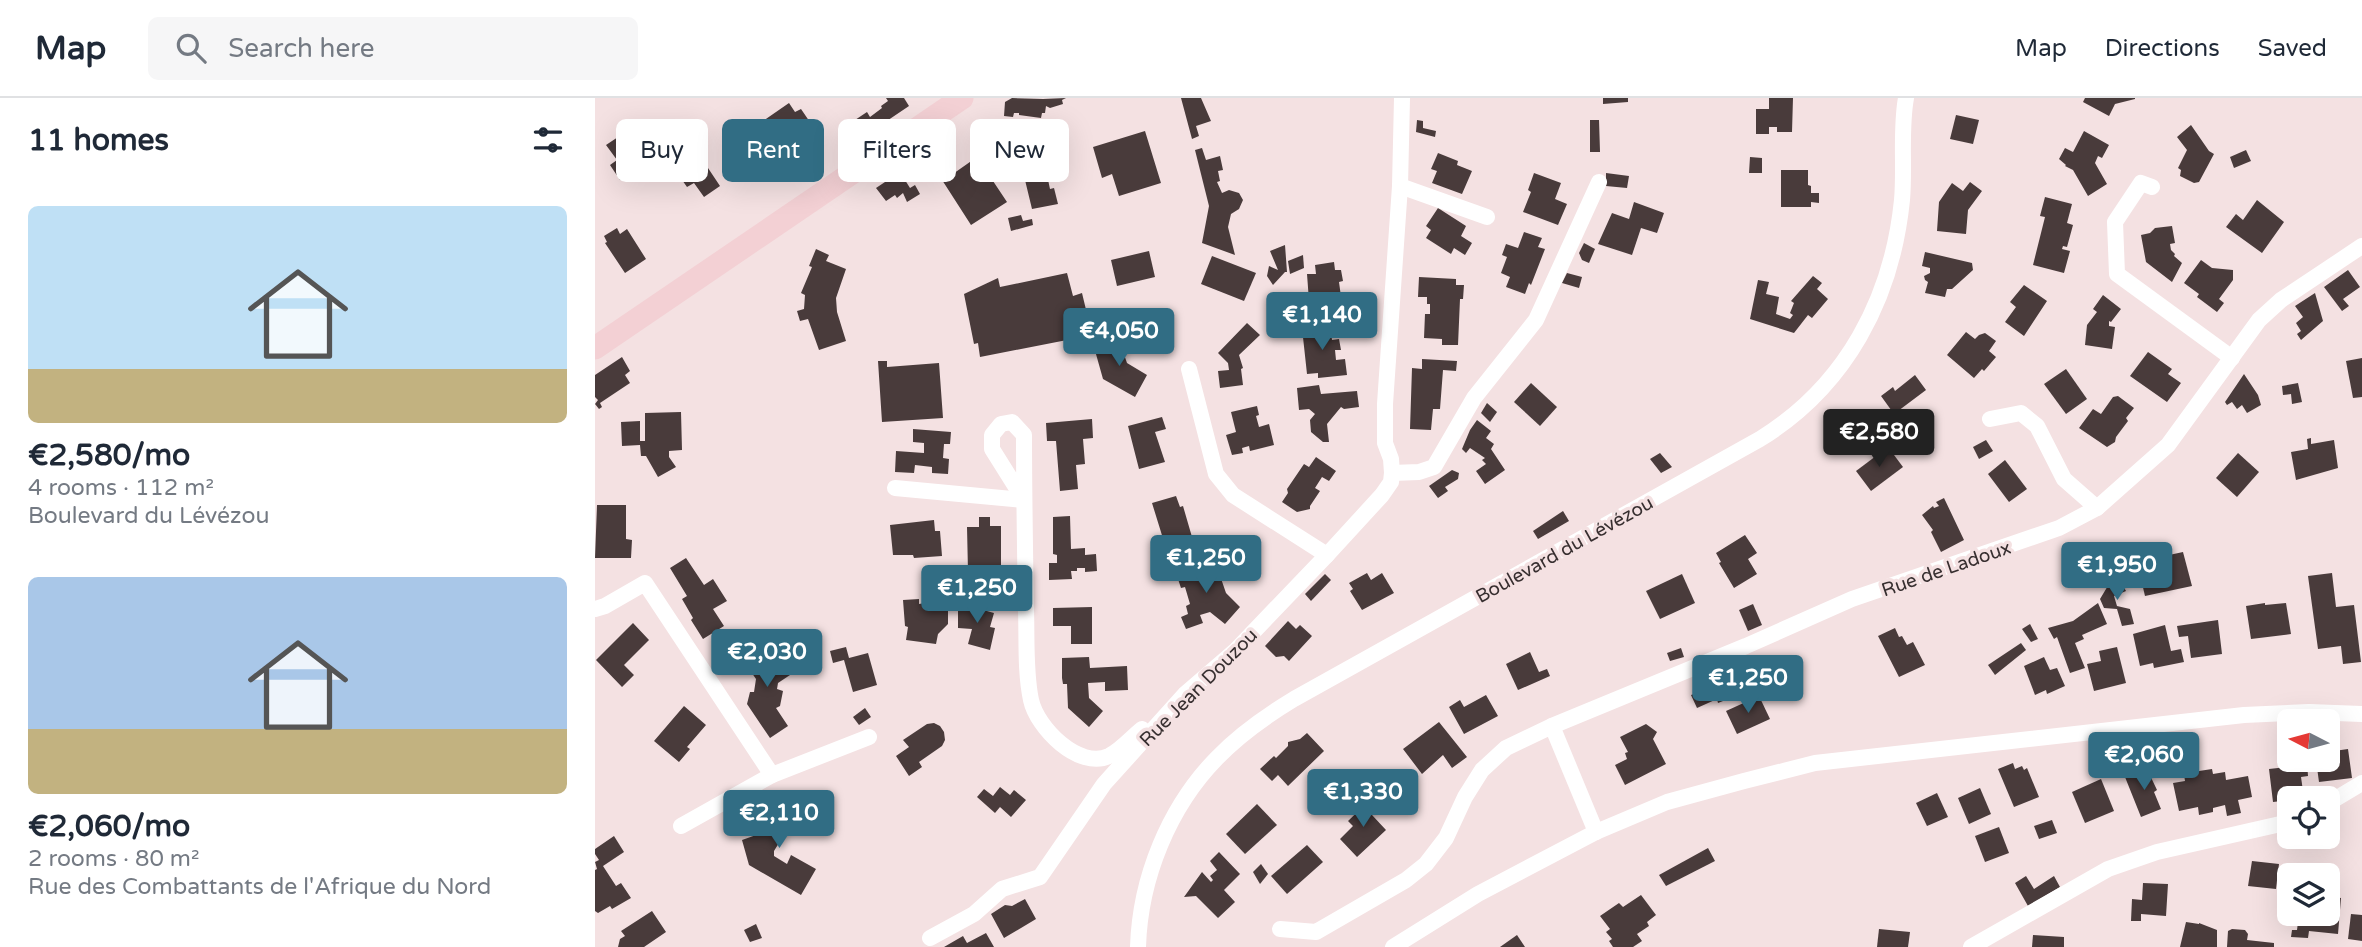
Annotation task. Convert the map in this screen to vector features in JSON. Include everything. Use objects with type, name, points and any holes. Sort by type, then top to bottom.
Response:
[{"type":"main road","points":[[595,348],[962,98]]},
{"type":"street","points":[[1402,98],[1400,186],[1385,404],[1385,443],[1391,459],[1392,473],[1419,472],[1434,467],[1473,398],[1535,320],[1599,182]]},
{"type":"street","name":"Boulevard du Lévézou","points":[[1138,947],[1145,888],[1163,839],[1177,811],[1196,783],[1216,758],[1242,735],[1294,699],[1760,439],[1797,413],[1823,388],[1849,356],[1871,318],[1886,282],[1896,245],[1902,199],[1906,98]]},
{"type":"street","points":[[2153,187],[2141,183],[2115,222],[2117,274],[2232,358]]},
{"type":"street","points":[[1400,186],[1487,217]]},
{"type":"street","name":"Rue de Ladoux","points":[[1280,929],[1316,932],[1406,880],[1426,864],[1446,838],[1465,797],[1482,770],[1506,748],[1853,599],[2047,533],[2097,508],[2168,445],[2259,320],[2281,300],[2362,246]]},
{"type":"street","points":[[1189,369],[1216,474],[1233,495],[1327,555]]},
{"type":"street","points":[[1990,419],[2021,413],[2037,426],[2064,479],[2097,508]]},
{"type":"street","name":"Rue Jean Douzou","points":[[930,938],[974,914],[1002,889],[1040,877],[1104,784],[1185,694],[1236,650],[1327,555],[1382,495],[1391,482],[1392,473]]},
{"type":"street","points":[[895,488],[1024,500],[1029,684],[1032,704],[1040,719],[1059,742],[1077,755],[1091,760],[1110,756],[1185,694]]},
{"type":"street","points":[[595,609],[645,583],[772,775]]},
{"type":"street","points":[[1393,947],[1478,894],[1596,832],[1667,802],[1815,763],[2244,715],[2309,712],[2362,714]]},
{"type":"street","points":[[1552,726],[1596,832]]},
{"type":"street","points":[[681,826],[772,775],[869,737]]},
{"type":"street","points":[[2340,796],[2362,783]]},
{"type":"street","points":[[1971,947],[2108,869],[2157,852],[2277,825]]},
{"type":"building","points":[[886,98],[904,98],[909,106],[890,119],[856,119],[867,112],[870,117],[888,101]]},
{"type":"building","points":[[1012,98],[1066,98],[1062,100],[1063,104],[1050,108],[1046,106],[1041,118],[1019,113],[1014,113],[1013,117],[1004,116],[1005,102]]},
{"type":"building","points":[[1181,98],[1201,98],[1211,121],[1196,126],[1199,136],[1192,139]]},
{"type":"building","points":[[1603,98],[1628,98],[1628,102],[1603,104]]},
{"type":"building","points":[[1769,98],[1793,98],[1792,132],[1777,132],[1777,127],[1769,127],[1769,134],[1756,134],[1756,109],[1769,109]]},
{"type":"building","points":[[2085,98],[2135,99],[2115,104],[2109,116],[2083,102]]},
{"type":"building","points":[[789,103],[795,112],[801,109],[808,119],[766,119]]},
{"type":"building","points":[[1956,115],[1979,120],[1973,144],[1950,139]]},
{"type":"building","points":[[1417,120],[1423,121],[1423,128],[1436,131],[1435,137],[1416,132]]},
{"type":"building","points":[[1590,120],[1599,120],[1600,152],[1590,152]]},
{"type":"building","points":[[2191,125],[2214,154],[2199,182],[2194,183],[2180,176],[2181,170],[2178,168],[2187,150],[2177,137]]},
{"type":"building","points":[[1145,131],[1161,183],[1119,196],[1112,174],[1102,178],[1093,147]]},
{"type":"building","points":[[2084,131],[2109,145],[2102,158],[2098,156],[2095,163],[2107,184],[2088,196],[2073,170],[2059,159],[2065,148],[2073,152]]},
{"type":"building","points":[[616,138],[616,159],[606,145]]},
{"type":"building","points":[[1202,148],[1206,160],[1220,156],[1223,170],[1218,171],[1220,181],[1217,182],[1222,193],[1229,190],[1239,193],[1243,200],[1239,209],[1231,214],[1228,227],[1235,255],[1202,243],[1209,206],[1195,150]]},
{"type":"building","points":[[2246,150],[2251,161],[2234,168],[2230,157]]},
{"type":"building","points":[[1438,153],[1458,161],[1457,165],[1472,171],[1462,194],[1432,183],[1437,171],[1431,169]]},
{"type":"building","points":[[1750,157],[1762,158],[1762,173],[1749,173]]},
{"type":"building","points":[[616,161],[616,174],[610,165]]},
{"type":"building","points":[[970,162],[970,182],[994,182],[1007,202],[971,225],[943,182],[956,182],[956,172]]},
{"type":"building","points":[[708,168],[720,186],[704,197],[694,183],[687,187],[684,182],[708,182]]},
{"type":"building","points":[[1781,170],[1808,170],[1808,185],[1811,186],[1811,193],[1819,193],[1819,203],[1811,202],[1811,207],[1781,207]]},
{"type":"building","points":[[1534,173],[1561,183],[1555,199],[1567,204],[1558,225],[1523,212],[1531,192],[1528,190]]},
{"type":"building","points":[[1606,173],[1629,176],[1627,188],[1606,186]]},
{"type":"building","points":[[885,182],[906,182],[910,188],[915,185],[920,194],[907,202],[903,193],[886,201],[876,188]]},
{"type":"building","points":[[1025,182],[1048,182],[1050,189],[1054,188],[1058,204],[1032,209]]},
{"type":"building","points":[[1970,182],[1982,191],[1968,210],[1966,234],[1937,231],[1939,202],[1952,183],[1963,191]]},
{"type":"building","points":[[2045,197],[2072,204],[2067,223],[2073,225],[2067,247],[2063,246],[2062,249],[2070,251],[2064,273],[2033,265],[2045,217],[2040,216]]},
{"type":"building","points":[[2257,200],[2284,222],[2262,253],[2226,227],[2236,214],[2243,220]]},
{"type":"building","points":[[1634,202],[1664,213],[1657,233],[1641,228],[1632,255],[1598,244],[1612,213],[1629,219]]},
{"type":"building","points":[[1438,208],[1466,226],[1461,236],[1472,243],[1465,255],[1454,248],[1451,254],[1426,238],[1431,230],[1426,226]]},
{"type":"building","points":[[1021,215],[1023,221],[1032,219],[1033,225],[1011,231],[1008,218]]},
{"type":"building","points":[[2172,226],[2175,243],[2170,244],[2171,250],[2182,263],[2172,282],[2146,262],[2141,235],[2150,233],[2155,228]]},
{"type":"building","points":[[617,228],[620,234],[627,229],[646,259],[625,273],[605,243],[607,242],[604,236]]},
{"type":"building","points":[[1524,232],[1542,238],[1538,247],[1545,249],[1525,294],[1506,287],[1510,277],[1501,273],[1507,257],[1502,255],[1506,244],[1518,248]]},
{"type":"building","points":[[1584,243],[1595,249],[1589,263],[1582,260],[1579,253]]},
{"type":"building","points":[[1285,245],[1287,272],[1273,285],[1267,276],[1269,266],[1278,270],[1270,251]]},
{"type":"building","points":[[816,249],[829,255],[826,261],[846,269],[836,298],[837,312],[846,341],[819,350],[808,319],[800,321],[797,311],[804,309],[805,295],[801,293]]},
{"type":"building","points":[[1149,251],[1155,277],[1117,286],[1111,260]]},
{"type":"building","points":[[1925,252],[1972,263],[1973,270],[1952,289],[1947,289],[1945,297],[1925,293],[1928,282],[1924,276],[1930,273],[1930,268],[1922,266]]},
{"type":"building","points":[[1303,255],[1304,268],[1290,274],[1288,261]]},
{"type":"building","points":[[1212,256],[1256,273],[1244,301],[1201,284]]},
{"type":"building","points":[[2201,260],[2212,268],[2233,270],[2233,280],[2219,299],[2224,303],[2217,312],[2184,283]]},
{"type":"building","points":[[1334,262],[1335,270],[1341,270],[1343,281],[1339,282],[1342,304],[1323,306],[1322,300],[1309,301],[1307,274],[1316,274],[1315,265]]},
{"type":"building","points":[[2348,270],[2360,287],[2343,299],[2349,306],[2342,311],[2324,287]]},
{"type":"building","points":[[1067,273],[1073,296],[1082,293],[1094,343],[1084,345],[1078,322],[1064,325],[1067,340],[980,357],[978,343],[974,344],[964,294],[998,278],[1000,287]]},
{"type":"building","points":[[1567,273],[1582,277],[1579,288],[1562,283]]},
{"type":"building","points":[[1813,276],[1822,283],[1817,289],[1828,299],[1812,318],[1808,315],[1794,333],[1750,319],[1758,280],[1769,282],[1766,294],[1779,297],[1776,314],[1790,319],[1794,303],[1791,301]]},
{"type":"building","points":[[1419,277],[1456,279],[1456,285],[1464,285],[1463,299],[1460,299],[1458,345],[1442,345],[1442,339],[1424,338],[1425,314],[1430,314],[1430,304],[1427,304],[1427,297],[1418,297]]},
{"type":"building","points":[[2024,285],[2047,301],[2024,336],[2005,322],[2016,307],[2010,302]]},
{"type":"building","points":[[2315,293],[2323,321],[2301,340],[2297,334],[2301,331],[2296,323],[2303,317],[2295,306]]},
{"type":"building","points":[[2103,295],[2121,309],[2111,322],[2109,321],[2109,326],[2115,327],[2112,349],[2085,345],[2087,325],[2097,312],[2093,309]]},
{"type":"building","points":[[1247,323],[1260,335],[1239,355],[1243,368],[1243,385],[1220,388],[1218,371],[1229,370],[1228,363],[1218,353]]},
{"type":"building","points":[[1330,324],[1332,340],[1339,339],[1341,350],[1335,350],[1336,360],[1345,359],[1347,375],[1318,378],[1318,373],[1307,374],[1302,328]]},
{"type":"building","points":[[1966,332],[1975,339],[1985,333],[1996,341],[1989,351],[1996,357],[1974,378],[1947,355]]},
{"type":"building","points":[[1119,340],[1127,363],[1147,375],[1135,397],[1103,379],[1094,347]]},
{"type":"building","points":[[2148,352],[2172,369],[2168,374],[2181,383],[2167,402],[2130,376]]},
{"type":"building","points":[[622,357],[630,371],[625,375],[630,383],[600,403],[602,407],[599,409],[595,404],[598,400],[595,397],[595,375]]},
{"type":"building","points":[[2362,358],[2362,397],[2353,398],[2346,361]]},
{"type":"building","points":[[1422,359],[1457,361],[1456,371],[1443,370],[1440,409],[1433,409],[1431,430],[1410,429],[1412,368],[1422,369]]},
{"type":"building","points":[[878,361],[887,361],[887,367],[939,363],[943,418],[882,422]]},
{"type":"building","points":[[2066,369],[2087,399],[2066,414],[2044,384]]},
{"type":"building","points":[[2244,374],[2258,395],[2261,405],[2247,413],[2242,405],[2237,409],[2232,402],[2227,405],[2225,402]]},
{"type":"building","points":[[1915,375],[1926,390],[1894,414],[1881,396],[1893,387],[1895,391]]},
{"type":"building","points":[[1531,383],[1557,407],[1540,426],[1514,402]]},
{"type":"building","points":[[2298,383],[2302,402],[2292,404],[2291,394],[2283,395],[2282,386]]},
{"type":"building","points":[[1319,385],[1321,394],[1357,391],[1359,407],[1341,407],[1327,424],[1329,442],[1323,442],[1311,432],[1310,420],[1315,414],[1309,409],[1299,410],[1297,388]]},
{"type":"building","points":[[2118,396],[2134,408],[2126,418],[2128,421],[2115,442],[2107,447],[2079,428],[2093,409],[2101,414],[2113,397]]},
{"type":"building","points":[[1487,403],[1497,412],[1490,422],[1481,413]]},
{"type":"building","points":[[1257,406],[1259,427],[1269,424],[1274,445],[1250,451],[1249,446],[1242,448],[1243,453],[1232,455],[1226,435],[1236,432],[1231,412]]},
{"type":"building","points":[[1864,409],[1874,422],[1858,434],[1849,420]]},
{"type":"building","points":[[681,412],[682,450],[669,451],[669,457],[676,467],[658,477],[646,456],[641,456],[640,445],[622,446],[621,422],[640,421],[640,441],[645,441],[645,413]]},
{"type":"building","points":[[1162,417],[1166,429],[1155,432],[1165,462],[1139,469],[1128,426]]},
{"type":"building","points":[[1092,419],[1093,438],[1083,439],[1085,464],[1076,465],[1078,489],[1060,491],[1056,441],[1047,441],[1046,423]]},
{"type":"building","points":[[1477,420],[1491,431],[1486,438],[1494,444],[1491,449],[1505,470],[1485,484],[1476,471],[1486,464],[1482,460],[1485,458],[1470,448],[1466,453],[1462,449]]},
{"type":"building","points":[[913,429],[951,432],[950,444],[944,444],[943,458],[949,459],[948,474],[932,473],[932,467],[915,465],[914,473],[895,472],[896,451],[924,453],[924,443],[913,442]]},
{"type":"building","points":[[2311,438],[2311,444],[2334,440],[2338,468],[2296,480],[2291,452],[2308,449],[2307,439]]},
{"type":"building","points":[[1986,440],[1993,451],[1979,459],[1973,447]]},
{"type":"building","points":[[1888,447],[1903,467],[1871,491],[1856,471]]},
{"type":"building","points":[[1660,453],[1672,467],[1661,473],[1650,459]]},
{"type":"building","points":[[2238,453],[2259,472],[2237,497],[2216,478]]},
{"type":"building","points":[[1316,457],[1336,471],[1329,481],[1322,477],[1315,488],[1320,491],[1310,509],[1297,512],[1282,502],[1288,493],[1287,489],[1304,464],[1309,467]]},
{"type":"building","points":[[2005,460],[2027,489],[2009,502],[1988,474]]},
{"type":"building","points":[[1452,470],[1459,473],[1458,479],[1445,487],[1448,491],[1438,498],[1429,486]]},
{"type":"building","points":[[1176,496],[1180,507],[1183,506],[1192,537],[1165,545],[1152,503]]},
{"type":"building","points":[[1944,498],[1964,540],[1941,552],[1931,532],[1933,530],[1922,515],[1933,506],[1939,506],[1936,502]]},
{"type":"building","points":[[597,505],[626,505],[626,539],[632,540],[631,558],[595,558]]},
{"type":"building","points":[[1563,511],[1569,521],[1538,539],[1533,531]]},
{"type":"building","points":[[1070,516],[1071,549],[1085,548],[1085,555],[1096,554],[1097,571],[1085,572],[1085,568],[1077,568],[1077,571],[1071,571],[1072,579],[1049,580],[1049,563],[1057,563],[1057,555],[1053,554],[1053,517]]},
{"type":"building","points":[[979,517],[990,517],[990,526],[1001,526],[1001,571],[968,572],[967,527],[979,527]]},
{"type":"building","points":[[934,520],[935,531],[940,531],[942,556],[914,558],[913,555],[893,555],[890,525]]},
{"type":"building","points":[[1745,535],[1757,553],[1748,559],[1757,574],[1734,588],[1716,553]]},
{"type":"building","points":[[2183,552],[2192,586],[2145,596],[2137,562]]},
{"type":"building","points":[[1204,557],[1207,567],[1216,564],[1226,593],[1240,607],[1225,624],[1210,612],[1200,615],[1203,623],[1186,629],[1181,617],[1188,614],[1186,606],[1190,604],[1185,587],[1181,588],[1177,576],[1194,570],[1192,565]]},
{"type":"building","points":[[686,558],[704,585],[713,579],[727,601],[713,609],[724,626],[703,639],[682,599],[687,596],[670,568]]},
{"type":"building","points":[[1367,573],[1371,580],[1382,573],[1394,593],[1362,610],[1350,591],[1353,589],[1349,583]]},
{"type":"building","points":[[2332,573],[2336,607],[2354,605],[2361,662],[2343,664],[2341,646],[2318,649],[2308,576]]},
{"type":"building","points":[[1325,574],[1331,580],[1311,601],[1305,594]]},
{"type":"building","points":[[1682,574],[1695,603],[1660,619],[1646,591]]},
{"type":"building","points":[[2119,579],[2126,591],[2114,596],[2117,606],[2130,609],[2134,624],[2122,626],[2117,609],[2104,608],[2100,599],[2109,584]]},
{"type":"building","points":[[925,598],[948,600],[948,624],[938,634],[936,644],[906,640],[908,627],[905,626],[903,600],[919,599],[919,604],[925,603]]},
{"type":"building","points":[[958,603],[994,613],[990,627],[995,628],[990,650],[968,644],[972,629],[958,628]]},
{"type":"building","points":[[2098,603],[2107,624],[2082,635],[2084,639],[2075,643],[2085,668],[2070,673],[2057,637],[2054,639],[2048,628],[2073,621]]},
{"type":"building","points":[[2286,603],[2291,634],[2251,639],[2246,606]]},
{"type":"building","points":[[1753,604],[1762,625],[1748,631],[1739,610]]},
{"type":"building","points":[[1092,607],[1092,644],[1071,644],[1071,626],[1053,626],[1053,608]]},
{"type":"building","points":[[2218,620],[2222,654],[2191,658],[2188,636],[2179,637],[2177,626]]},
{"type":"building","points":[[1288,621],[1296,629],[1300,625],[1312,636],[1289,661],[1284,656],[1276,657],[1265,646]]},
{"type":"building","points":[[633,623],[649,640],[624,665],[634,675],[622,687],[596,660]]},
{"type":"building","points":[[2030,624],[2038,639],[2031,642],[2022,629]]},
{"type":"building","points":[[2165,625],[2171,651],[2181,649],[2184,662],[2154,668],[2153,663],[2140,666],[2133,634]]},
{"type":"building","points":[[1895,628],[1907,645],[1913,642],[1925,665],[1899,677],[1878,636]]},
{"type":"building","points":[[2021,643],[2026,650],[1995,675],[1988,665]]},
{"type":"building","points":[[769,644],[790,675],[778,683],[777,689],[783,691],[780,706],[776,708],[788,726],[770,738],[747,704],[750,692],[754,692],[756,679],[743,660]]},
{"type":"building","points":[[846,647],[849,658],[868,653],[877,685],[853,692],[844,660],[833,663],[830,651]]},
{"type":"building","points":[[2117,647],[2126,683],[2094,691],[2087,664],[2101,661],[2099,651]]},
{"type":"building","points":[[1681,648],[1684,657],[1670,661],[1667,653]]},
{"type":"building","points":[[1530,652],[1539,672],[1547,669],[1550,676],[1518,690],[1506,664]]},
{"type":"building","points":[[1089,657],[1090,668],[1127,666],[1128,690],[1105,691],[1105,682],[1088,683],[1089,698],[1103,711],[1089,727],[1068,708],[1067,684],[1063,684],[1062,678],[1062,658]]},
{"type":"building","points":[[2044,657],[2050,670],[2057,668],[2065,686],[2047,694],[2046,690],[2035,695],[2024,666]]},
{"type":"building","points":[[1732,680],[1736,690],[1721,697],[1723,701],[1718,703],[1717,699],[1697,708],[1691,695]]},
{"type":"building","points":[[1486,695],[1498,716],[1464,734],[1449,707],[1460,700],[1464,707]]},
{"type":"building","points":[[1759,696],[1770,719],[1737,734],[1726,711]]},
{"type":"building","points":[[684,706],[706,725],[687,747],[690,749],[679,762],[654,741]]},
{"type":"building","points":[[865,708],[871,717],[859,725],[853,717]]},
{"type":"building","points":[[1439,722],[1467,757],[1452,768],[1443,755],[1422,774],[1403,749]]},
{"type":"building","points":[[934,723],[944,732],[945,740],[942,746],[919,762],[922,767],[909,776],[896,756],[909,747],[903,740],[927,724]]},
{"type":"building","points":[[1646,724],[1657,732],[1653,739],[1666,764],[1625,785],[1615,765],[1627,759],[1625,753],[1628,752],[1620,737]]},
{"type":"building","points":[[1307,733],[1324,751],[1288,786],[1278,775],[1272,781],[1260,769],[1274,756],[1276,758],[1288,746],[1288,742],[1300,739]]},
{"type":"building","points":[[2348,749],[2352,778],[2319,782],[2318,772],[2340,772],[2340,750]]},
{"type":"building","points":[[2013,763],[2015,769],[2022,766],[2024,770],[2027,768],[2039,797],[2014,807],[1998,769]]},
{"type":"building","points":[[2198,765],[2199,771],[2212,769],[2213,774],[2225,772],[2226,780],[2248,776],[2252,797],[2238,800],[2241,813],[2227,816],[2225,805],[2213,808],[2213,812],[2199,815],[2198,807],[2179,811],[2173,783],[2185,781],[2183,768]]},
{"type":"building","points":[[2277,768],[2277,772],[2308,772],[2308,776],[2301,777],[2302,786],[2277,786],[2277,802],[2273,802],[2269,769]]},
{"type":"building","points":[[2147,769],[2157,790],[2154,792],[2161,809],[2141,817],[2125,777]]},
{"type":"building","points":[[2101,779],[2114,811],[2085,823],[2072,792]]},
{"type":"building","points":[[1000,787],[1010,795],[1014,790],[1026,800],[1011,817],[1000,807],[995,813],[977,797],[984,789],[993,796]]},
{"type":"building","points":[[1980,788],[1991,814],[1969,824],[1958,798]]},
{"type":"building","points":[[1937,793],[1948,817],[1927,826],[1916,803]]},
{"type":"building","points":[[1373,797],[1381,806],[1372,815],[1386,830],[1357,857],[1340,839],[1353,826],[1348,821]]},
{"type":"building","points":[[806,802],[809,816],[793,820],[774,851],[774,856],[787,864],[791,855],[816,869],[801,895],[749,865],[742,840],[759,834],[776,807]]},
{"type":"building","points":[[1257,804],[1277,825],[1245,854],[1226,834]]},
{"type":"building","points":[[2052,820],[2057,833],[2039,839],[2034,826]]},
{"type":"building","points":[[1999,827],[2009,853],[1985,862],[1975,836]]},
{"type":"building","points":[[614,836],[624,852],[603,866],[616,886],[621,883],[631,898],[612,909],[610,906],[598,913],[595,911],[595,862],[599,860],[595,849]]},
{"type":"building","points":[[1307,845],[1323,862],[1287,894],[1271,876]]},
{"type":"building","points":[[1708,848],[1715,861],[1666,886],[1659,875]]},
{"type":"building","points":[[1219,852],[1240,874],[1224,890],[1235,902],[1218,918],[1196,896],[1184,897],[1202,872],[1211,882],[1213,880],[1210,876],[1217,870],[1210,861]]},
{"type":"building","points":[[2252,861],[2277,864],[2276,889],[2248,886]]},
{"type":"building","points":[[1261,864],[1268,874],[1260,884],[1253,872]]},
{"type":"building","points":[[2026,876],[2034,889],[2054,876],[2060,887],[2028,906],[2015,883]]},
{"type":"building","points":[[2143,883],[2168,884],[2166,916],[2141,914],[2141,921],[2131,921],[2132,899],[2142,900]]},
{"type":"building","points":[[1641,895],[1656,915],[1647,922],[1649,926],[1637,934],[1642,941],[1633,947],[1613,947],[1609,941],[1612,939],[1606,932],[1610,929],[1600,916],[1619,903],[1623,907]]},
{"type":"building","points":[[1025,899],[1036,919],[1004,938],[991,914],[1005,905],[1012,906]]},
{"type":"building","points":[[652,911],[666,932],[644,947],[618,947],[620,939],[625,936],[621,931]]},
{"type":"building","points":[[2351,914],[2362,915],[2362,941],[2348,939]]},
{"type":"building","points":[[2186,922],[2199,923],[2217,930],[2217,947],[2180,947]]},
{"type":"building","points":[[756,924],[762,938],[750,942],[744,930]]},
{"type":"building","points":[[2298,926],[2339,926],[2338,934],[2309,931],[2308,938],[2291,937],[2292,930],[2297,930]]},
{"type":"building","points":[[1879,929],[1910,932],[1908,947],[1877,947]]},
{"type":"building","points":[[2245,930],[2248,934],[2247,940],[2274,943],[2274,947],[2227,947],[2228,931]]},
{"type":"building","points":[[986,933],[994,947],[944,947],[963,936],[967,943]]},
{"type":"building","points":[[1517,935],[1525,947],[1500,947]]},
{"type":"building","points":[[2033,935],[2064,937],[2064,947],[2032,947]]}]
